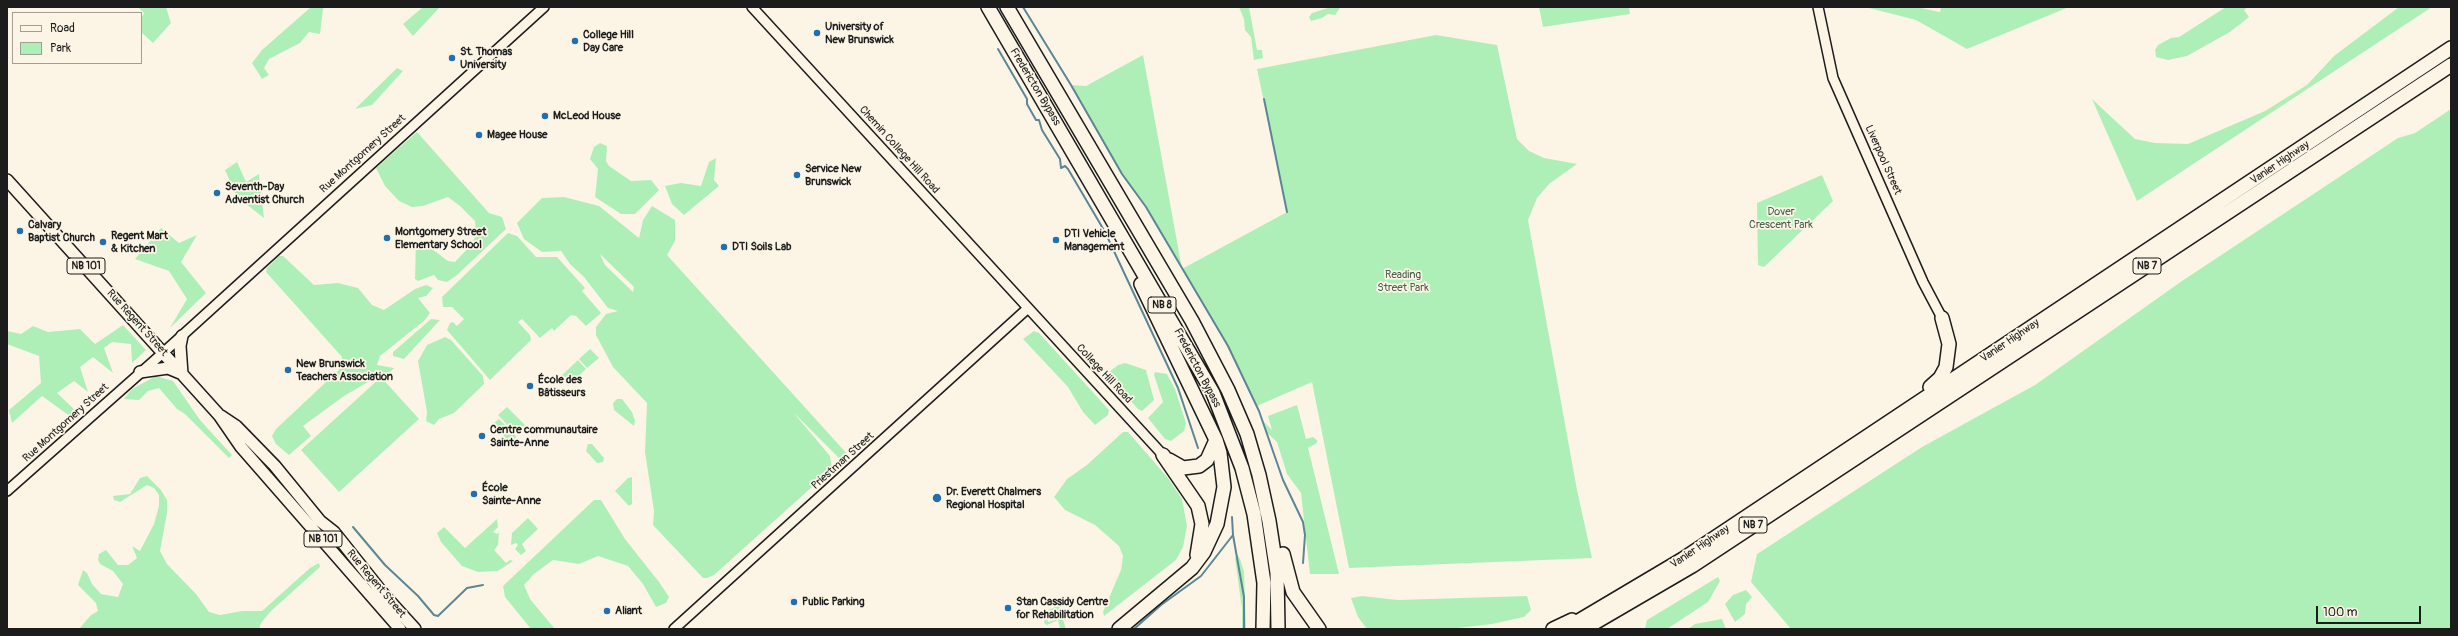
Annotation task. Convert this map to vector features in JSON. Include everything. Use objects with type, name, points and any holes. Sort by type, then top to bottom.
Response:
[{"type":"highway","name":"Fredericton Bypass","points":[[988,7],[1112,222],[1198,365],[1227,426],[1244,474],[1260,548],[1264,583],[1263,629]]},
{"type":"highway","name":"Fredericton Bypass","points":[[1007,7],[1192,321],[1228,390],[1247,434],[1259,475],[1269,521],[1277,573],[1278,629]]},
{"type":"highway","name":"Vanier Highway","points":[[1565,629],[1683,559],[2451,48]]},
{"type":"highway","name":"Vanier Highway","points":[[1584,629],[1662,584],[2451,65]]},
{"type":"highway","points":[[1112,222],[1216,440],[1224,472],[1222,507],[1210,541],[1192,568],[1119,629]]},
{"type":"highway","points":[[1887,423],[1940,378],[1946,367],[1949,344],[1942,318]]},
{"type":"highway","points":[[1247,434],[1262,470],[1274,508],[1286,571],[1293,592],[1318,629]]},
{"type":"highway","points":[[1163,455],[1183,468],[1199,466],[1207,460],[1216,440]]},
{"type":"highway","points":[[1163,455],[1198,506],[1202,524],[1200,541],[1192,568]]},
{"type":"highway","points":[[1595,629],[1662,584]]},
{"type":"highway","points":[[1553,629],[1616,600]]},
{"type":"main road","name":"Rue Regent Street","points":[[7,180],[164,352],[219,415],[237,442],[284,494],[400,629]]},
{"type":"main road","points":[[140,372],[168,368],[182,374],[180,346],[182,336]]},
{"type":"main road","name":"Rue Regent Street","points":[[219,415],[236,426],[280,471],[320,521],[334,532],[385,596],[416,629]]},
{"type":"main road","points":[[284,494],[294,495],[304,501]]},
{"type":"main road","points":[[362,584],[370,584],[385,596]]},
{"type":"street","name":"Rue Montgomery Street","points":[[7,491],[60,446],[544,7]]},
{"type":"street","name":"Chemin College Hill Road","points":[[752,7],[1027,309]]},
{"type":"street","name":"Liverpool Street","points":[[1818,7],[1833,78],[1923,282],[1942,318]]},
{"type":"street","name":"College Hill Road","points":[[1027,309],[1163,455]]},
{"type":"street","name":"Priestman Street","points":[[674,629],[1027,309]]},
{"type":"green space","points":[[138,7],[166,7],[171,23],[153,43],[142,33],[142,17],[144,13]]},
{"type":"green space","points":[[311,7],[325,7],[323,9],[320,34],[309,32],[300,43],[269,59],[264,68],[269,75],[262,79],[252,63],[262,50]]},
{"type":"green space","points":[[423,7],[440,7],[413,36],[403,24]]},
{"type":"green space","points":[[1239,7],[1249,7],[1257,50],[1262,50],[1263,58],[1254,60],[1251,37],[1245,30],[1244,19]]},
{"type":"green space","points":[[1331,7],[1347,7],[1340,8],[1335,15],[1328,14],[1322,18],[1311,21],[1309,17],[1312,13]]},
{"type":"green space","points":[[1539,7],[1629,7],[1630,14],[1543,27]]},
{"type":"green space","points":[[1865,7],[1916,7],[1940,12],[1941,7],[2069,7],[1967,49],[1916,20]]},
{"type":"green space","points":[[2226,7],[2248,7],[2244,10],[2249,17],[2230,32],[2187,56],[2168,60],[2156,57],[2155,50],[2158,45],[2171,38],[2179,37]]},
{"type":"green space","points":[[2399,7],[2432,7],[2137,201],[2092,99],[2135,139],[2155,143],[2188,144],[2265,111],[2307,85],[2334,56]]},
{"type":"green space","name":"Reading Street Park","points":[[1436,35],[1497,45],[1517,139],[1529,151],[1544,158],[1577,164],[1549,184],[1537,198],[1528,220],[1577,490],[1592,558],[1349,568],[1312,382],[1257,406],[1228,346],[1182,269],[1287,212],[1257,69]]},
{"type":"green space","points":[[1143,55],[1182,269],[1146,207],[1122,174],[1071,85],[1086,86]]},
{"type":"green space","points":[[397,68],[403,71],[372,105],[355,109]]},
{"type":"green space","points":[[2451,109],[2451,629],[1791,629],[1751,582],[1757,554],[1922,447],[2035,385],[2182,281],[2398,138],[2415,133]]},
{"type":"green space","points":[[417,132],[489,213],[502,217],[506,229],[457,275],[447,282],[438,280],[434,275],[418,281],[415,279],[416,241],[428,246],[448,261],[455,262],[471,245],[476,235],[475,221],[460,206],[448,197],[423,206],[412,207],[399,201],[385,186],[376,168]]},
{"type":"green space","points":[[600,143],[607,146],[606,161],[609,166],[631,181],[651,180],[659,190],[635,214],[621,214],[595,197],[598,169],[590,159],[594,147]]},
{"type":"green space","points":[[716,158],[714,180],[719,186],[684,215],[672,204],[665,186],[681,183],[701,186],[709,162]]},
{"type":"green space","points":[[237,162],[246,182],[259,174],[264,218],[237,197],[225,170]]},
{"type":"green space","name":"Dover Crescent Park","points":[[1822,175],[1833,201],[1764,267],[1758,265],[1757,203]]},
{"type":"green space","points":[[564,197],[599,206],[639,238],[643,220],[652,206],[675,220],[675,241],[667,255],[849,456],[844,460],[839,458],[793,412],[830,456],[832,469],[714,575],[703,578],[653,525],[654,511],[645,452],[647,403],[613,367],[596,335],[596,327],[606,314],[618,311],[608,308],[584,277],[570,264],[561,251],[542,252],[524,239],[517,223],[542,198]],"holes":[[[600,254],[634,287],[633,292],[605,265]]]},
{"type":"green space","points":[[161,228],[179,243],[197,235],[181,262],[206,293],[170,328],[187,299],[169,271],[135,259]]},
{"type":"green space","points":[[508,233],[517,236],[536,257],[557,257],[585,288],[582,291],[601,313],[586,326],[576,316],[571,315],[554,331],[552,328],[540,338],[522,319],[518,322],[530,335],[531,340],[490,380],[447,330],[450,323],[453,322],[457,326],[464,319],[452,307],[443,307],[442,297]]},
{"type":"green space","points":[[279,256],[283,256],[314,285],[338,283],[358,288],[372,305],[384,310],[415,289],[426,285],[433,288],[426,296],[418,298],[430,313],[425,320],[380,356],[377,365],[394,368],[385,377],[380,375],[344,396],[303,426],[311,436],[289,455],[276,444],[272,436],[276,429],[342,367],[342,357],[266,272],[267,268]]},
{"type":"green space","points":[[431,319],[440,320],[404,359],[393,356],[393,352]]},
{"type":"green space","points":[[123,325],[146,350],[132,363],[131,344],[112,342],[104,348],[113,373],[93,357],[80,367],[88,392],[74,381],[57,393],[77,412],[71,417],[42,396],[12,423],[9,410],[41,383],[39,356],[7,344],[7,331],[21,334],[33,326],[48,332],[80,329],[95,344]]},
{"type":"green space","points":[[1034,331],[1039,333],[1109,410],[1108,415],[1095,425],[1083,412],[1068,387],[1023,339]]},
{"type":"green space","points":[[445,337],[451,340],[483,376],[484,384],[454,413],[439,419],[434,425],[426,421],[427,412],[418,361],[427,345]]},
{"type":"green space","points":[[590,349],[599,358],[587,368],[579,359]]},
{"type":"green space","points":[[578,360],[586,369],[568,386],[560,377]]},
{"type":"green space","points":[[1125,363],[1146,370],[1154,400],[1142,411],[1138,409],[1109,377],[1109,372],[1118,365]]},
{"type":"green space","points":[[1155,372],[1167,374],[1175,389],[1186,423],[1184,431],[1171,441],[1165,439],[1148,418],[1163,402],[1154,375]]},
{"type":"green space","points":[[156,376],[173,381],[200,420],[232,455],[229,458],[185,414],[177,409],[159,388],[148,391],[139,400],[124,399],[132,389]]},
{"type":"green space","points":[[381,377],[419,419],[339,492],[301,450]]},
{"type":"green space","points":[[617,399],[622,399],[632,412],[635,421],[634,426],[614,410],[613,403]]},
{"type":"green space","points":[[1297,405],[1306,439],[1313,437],[1317,440],[1317,443],[1308,448],[1339,574],[1310,574],[1301,493],[1287,474],[1277,442],[1266,432],[1262,420],[1272,430],[1268,416]]},
{"type":"green space","points":[[507,407],[525,425],[516,434],[498,415]]},
{"type":"green space","points":[[499,419],[516,436],[515,445],[513,446],[493,424]]},
{"type":"green space","points":[[1123,432],[1128,432],[1168,478],[1182,499],[1187,526],[1183,547],[1176,560],[1104,616],[1103,612],[1121,570],[1123,556],[1119,546],[1095,525],[1065,510],[1054,497],[1067,479],[1087,465]]},
{"type":"green space","points":[[588,444],[592,444],[604,458],[603,462],[597,463],[586,451]]},
{"type":"green space","points":[[147,476],[161,490],[167,500],[167,513],[160,551],[167,564],[196,594],[209,612],[220,615],[242,611],[262,611],[310,568],[319,563],[320,567],[271,611],[261,623],[259,629],[79,629],[91,615],[98,611],[96,603],[78,585],[83,570],[87,573],[92,584],[101,594],[118,597],[123,584],[113,571],[100,564],[98,560],[99,554],[106,550],[118,565],[128,565],[137,558],[132,546],[140,551],[154,524],[159,506],[159,495],[154,488],[147,485],[120,502],[114,500],[113,496],[130,494],[140,478]]},
{"type":"green space","points":[[632,477],[632,504],[629,506],[615,491],[628,478]]},
{"type":"green space","points":[[594,500],[601,500],[625,539],[669,597],[666,603],[656,607],[643,584],[628,566],[598,556],[579,564],[553,560],[534,574],[524,585],[530,599],[555,629],[531,629],[505,597],[503,586]]},
{"type":"green space","points":[[528,518],[538,529],[522,544],[526,551],[521,555],[515,549],[518,545],[516,543],[511,545],[512,533]]},
{"type":"green space","points":[[497,519],[498,527],[493,532],[497,534],[499,532],[498,545],[494,550],[506,563],[510,560],[513,561],[498,571],[478,572],[462,566],[441,542],[437,533],[444,527],[465,548]]},
{"type":"green space","points":[[1237,554],[1244,572],[1246,629],[1242,629],[1242,609],[1235,558]]},
{"type":"green space","points":[[1718,577],[1720,581],[1708,602],[1667,629],[1645,629],[1647,620]]},
{"type":"green space","points":[[1746,590],[1752,597],[1746,604],[1745,614],[1735,622],[1725,604],[1733,595]]},
{"type":"green space","points":[[1362,596],[1398,600],[1527,596],[1531,610],[1524,617],[1492,624],[1449,629],[1367,629],[1358,617],[1351,598]]},
{"type":"green space","points":[[1058,603],[1066,629],[1060,628],[1058,620],[1047,625],[1044,623],[1046,616],[1048,622],[1055,620],[1055,614],[1048,610],[1058,606]]},
{"type":"green space","points":[[1722,619],[1726,629],[1688,629],[1695,624]]},
{"type":"waterway","points":[[1023,7],[1071,85],[1122,174],[1146,207],[1228,346],[1259,411],[1283,480],[1303,522],[1305,535],[1303,563]]},
{"type":"waterway","points":[[998,49],[1027,99],[1027,104],[1036,120],[1039,120],[1042,130],[1060,159],[1061,168],[1065,166],[1068,169],[1105,232],[1178,388],[1198,448]]},
{"type":"waterway","points":[[1264,99],[1287,212]]},
{"type":"waterway","points":[[1232,517],[1233,535],[1244,597],[1244,629]]},
{"type":"waterway","points":[[353,527],[385,565],[418,596],[434,615],[438,616],[467,588],[483,585]]},
{"type":"waterway","points":[[1134,629],[1161,605],[1201,576],[1233,535]]},
{"type":"place","name":"University of New Brunswick","points":[[817,33]]},
{"type":"place","name":"College Hill Day Care","points":[[575,41]]},
{"type":"place","name":"St. Thomas University","points":[[452,58]]},
{"type":"place","name":"McLeod House","points":[[545,116]]},
{"type":"place","name":"Magee House","points":[[479,135]]},
{"type":"place","name":"Service New Brunswick","points":[[797,175]]},
{"type":"place","name":"Seventh-Day Adventist Church","points":[[217,193]]},
{"type":"place","name":"Calvary Baptist Church","points":[[20,231]]},
{"type":"place","name":"Montgomery Street Elementary School","points":[[387,238]]},
{"type":"place","name":"DTI Vehicle Management","points":[[1056,240]]},
{"type":"place","name":"Regent Mart & Kitchen","points":[[103,242]]},
{"type":"place","name":"DTI Soils Lab","points":[[724,247]]},
{"type":"place","name":"New Brunswick Teachers Association","points":[[288,370]]},
{"type":"place","name":"École des Bâtisseurs","points":[[530,386]]},
{"type":"place","name":"Centre communautaire Sainte-Anne","points":[[482,436]]},
{"type":"place","name":"École Sainte-Anne","points":[[474,494]]},
{"type":"place","name":"Dr. Everett Chalmers Regional Hospital","points":[[937,498]]},
{"type":"place","name":"Public Parking","points":[[794,602]]},
{"type":"place","name":"Stan Cassidy Centre for Rehabilitation","points":[[1008,608]]},
{"type":"place","name":"Aliant","points":[[607,611]]}]
